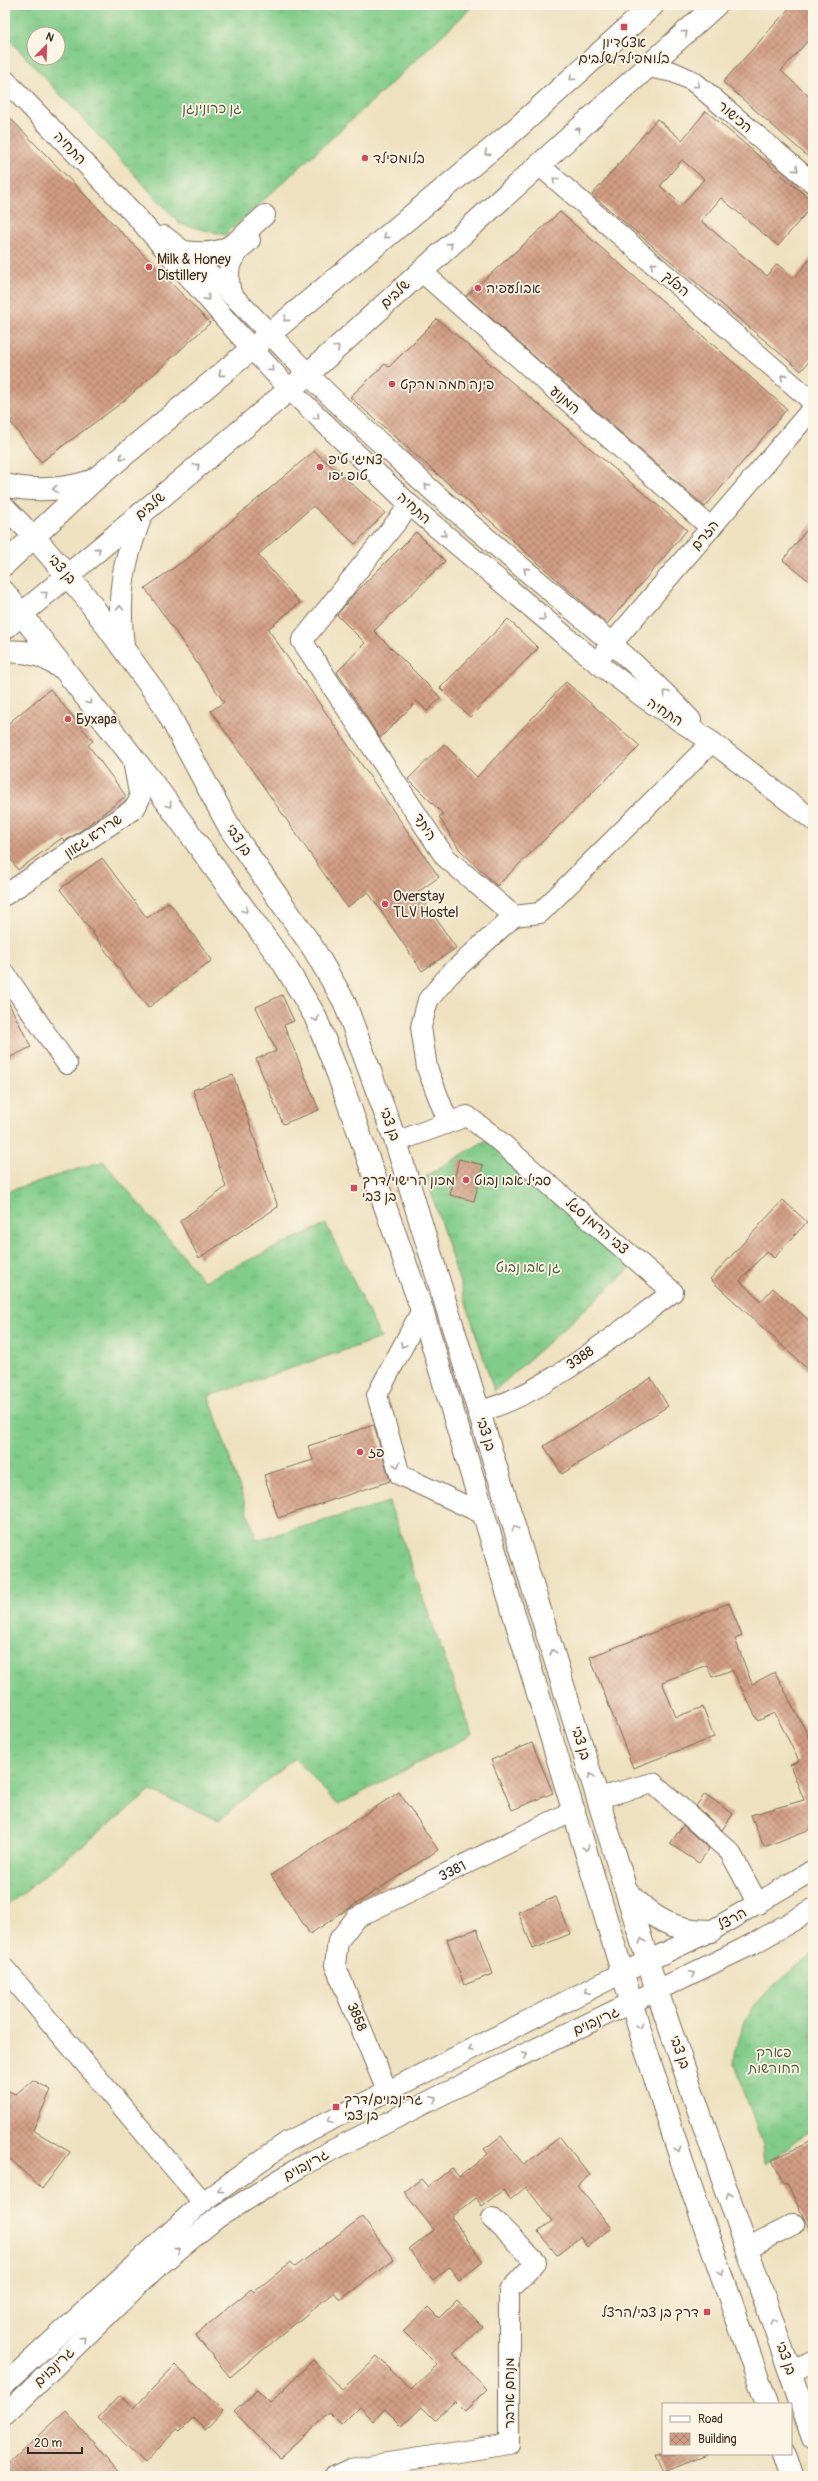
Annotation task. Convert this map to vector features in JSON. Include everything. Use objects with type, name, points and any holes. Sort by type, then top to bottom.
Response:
[{"type":"main road","points":[[5,564],[93,481],[517,128],[653,5]]},
{"type":"main road","name":"שלבים","points":[[5,628],[290,390],[716,5]]},
{"type":"main road","points":[[5,485],[48,489],[72,488],[93,481]]},
{"type":"main road","points":[[123,647],[119,612],[121,585],[132,540],[143,512]]},
{"type":"main road","name":"בן צבי","points":[[34,537],[68,575],[123,647],[162,702],[232,830],[313,948],[344,1001],[396,1142],[598,1798],[624,1888],[657,1991],[748,2248],[813,2438]]},
{"type":"main road","name":"בן צבי","points":[[5,593],[132,756],[284,964],[315,1016],[338,1074],[422,1310],[483,1514],[575,1810],[622,1973],[682,2162],[767,2403]]},
{"type":"main road","points":[[5,652],[40,656],[65,671]]},
{"type":"main road","points":[[624,1888],[638,1904],[665,1923],[694,1931],[711,1931]]},
{"type":"main road","points":[[785,2455],[792,2476]]},
{"type":"street","name":"הכישור","points":[[648,67],[673,72],[693,81],[813,183]]},
{"type":"street","name":"התחיה","points":[[5,80],[136,216],[251,349],[290,390],[410,505],[596,662],[644,698],[712,742],[813,820]]},
{"type":"street","name":"הפלך","points":[[539,165],[813,402]]},
{"type":"street","name":"התחיה","points":[[136,216],[184,251],[270,333],[308,374],[427,486],[661,687],[712,742]]},
{"type":"street","points":[[184,251],[206,254],[221,252],[268,219],[232,260],[227,274],[231,296]]},
{"type":"street","name":"המנוע","points":[[421,271],[710,528]]},
{"type":"street","name":"הזרם","points":[[596,662],[813,408]]},
{"type":"street","name":"היתד","points":[[410,505],[302,641],[444,857],[514,916]]},
{"type":"street","name":"בן צבי","points":[[5,508],[34,537]]},
{"type":"street","points":[[448,1122],[427,1068],[421,1027],[428,1000],[450,974],[514,916],[540,913],[712,742]]},
{"type":"street","name":"שרירא גאון","points":[[5,894],[135,808],[140,798],[132,756]]},
{"type":"street","points":[[5,974],[67,1064]]},
{"type":"street","name":"צבי הרמן סגל","points":[[396,1142],[467,1116],[492,1135],[673,1292]]},
{"type":"street","name":"3388","points":[[479,1411],[497,1407],[536,1386],[580,1359],[673,1292]]},
{"type":"street","points":[[422,1310],[377,1395],[400,1475],[483,1514]]},
{"type":"street","points":[[598,1798],[653,1783],[730,1852],[758,1904]]},
{"type":"street","name":"3381","points":[[338,1941],[356,1918],[575,1810]]},
{"type":"street","name":"הרצל","points":[[648,1962],[711,1931],[813,1870]]},
{"type":"street","points":[[657,1991],[753,1944],[813,1909]]},
{"type":"street","name":"3858","points":[[338,1941],[335,1965],[387,2091]]},
{"type":"street","name":"גרינבוים","points":[[5,2384],[203,2202],[287,2142],[622,1973],[648,1962]]},
{"type":"street","points":[[5,1970],[203,2202]]},
{"type":"street","name":"גרינבוים","points":[[5,2415],[154,2270],[217,2218],[305,2164],[477,2077],[657,1991]]},
{"type":"street","name":"מנחם ארבר","points":[[335,2476],[350,2469],[509,2444],[509,2291],[536,2262],[492,2218]]},
{"type":"street","points":[[748,2248],[794,2224]]},
{"type":"street","points":[[790,2372],[813,2362]]},
{"type":"green space","name":"גן כרונינגן","points":[[5,5],[474,5],[380,94],[225,235],[180,224],[34,66],[66,66],[66,26],[26,26],[26,58],[5,35]]},
{"type":"green space","name":"גן אבו נבוט","points":[[488,1139],[634,1265],[494,1391],[426,1176]]},
{"type":"green space","points":[[103,1161],[204,1281],[326,1224],[381,1338],[209,1396],[257,1540],[389,1502],[472,1735],[338,1805],[295,1758],[219,1820],[151,1791],[5,1907],[5,1192]]},
{"type":"green space","name":"פארק החורשות","points":[[813,1954],[813,2129],[765,2164],[763,2144],[734,2065],[737,2045],[742,2028],[750,2013],[760,2000],[771,1988]]},
{"type":"building","points":[[792,5],[813,5],[813,35],[781,71],[813,100],[813,161],[723,82]]},
{"type":"building","points":[[706,111],[813,202],[813,205],[778,246],[721,198],[701,221],[767,276],[777,264],[794,278],[813,256],[813,357],[801,371],[592,195],[657,119],[682,140]],"holes":[[[682,160],[704,179],[682,205],[660,186]]]},
{"type":"building","points":[[5,113],[210,323],[124,401],[41,462],[5,415]]},
{"type":"building","points":[[560,212],[787,409],[705,507],[466,296]]},
{"type":"building","points":[[437,319],[687,530],[607,624],[350,397],[385,364],[389,367]]},
{"type":"building","points":[[314,451],[385,513],[355,544],[313,506],[258,555],[300,603],[268,629],[439,877],[418,892],[456,948],[422,971],[368,892],[347,907],[211,711],[224,702],[145,588],[188,558]]},
{"type":"building","points":[[813,522],[813,584],[783,560]]},
{"type":"building","points":[[416,532],[445,561],[374,631],[441,698],[427,711],[417,701],[380,738],[337,672],[365,643],[337,615],[355,593]]},
{"type":"building","points":[[508,619],[538,648],[470,717],[440,688]]},
{"type":"building","points":[[566,682],[640,746],[497,886],[459,849],[439,817],[443,814],[408,779],[444,744],[477,777]]},
{"type":"building","points":[[50,689],[93,741],[88,745],[126,796],[83,829],[65,841],[62,838],[18,870],[5,851],[5,726]]},
{"type":"building","points":[[102,858],[147,918],[169,902],[212,960],[148,1008],[60,889]]},
{"type":"building","points":[[282,995],[294,1021],[284,1025],[319,1110],[283,1124],[256,1059],[276,1051],[256,1007]]},
{"type":"building","points":[[5,996],[31,1047],[5,1060]]},
{"type":"building","points":[[233,1075],[278,1207],[199,1258],[180,1221],[226,1187],[193,1090]]},
{"type":"building","name":"סביל אבו נבוט","points":[[459,1159],[483,1165],[474,1201],[450,1195]]},
{"type":"building","points":[[783,1200],[807,1222],[774,1258],[767,1251],[740,1281],[761,1301],[773,1288],[813,1324],[813,1374],[710,1279]]},
{"type":"building","points":[[651,1378],[668,1406],[562,1474],[544,1446]]},
{"type":"building","points":[[374,1425],[390,1481],[278,1518],[264,1475],[313,1460],[308,1446]]},
{"type":"building","points":[[729,1603],[742,1636],[735,1639],[752,1684],[775,1672],[813,1745],[813,1828],[764,1847],[751,1815],[804,1800],[790,1765],[799,1761],[775,1713],[758,1721],[732,1670],[712,1677],[707,1665],[662,1682],[676,1717],[703,1707],[714,1737],[633,1768],[590,1657]]},
{"type":"building","points":[[532,1743],[553,1793],[512,1810],[491,1760]]},
{"type":"building","points":[[399,1792],[438,1850],[310,1934],[271,1875]]},
{"type":"building","points":[[705,1794],[733,1814],[722,1830],[696,1806]]},
{"type":"building","points":[[683,1825],[709,1849],[699,1863],[670,1844]]},
{"type":"building","points":[[556,1897],[570,1934],[533,1949],[518,1912]]},
{"type":"building","points":[[477,1929],[493,1974],[464,1985],[447,1939]]},
{"type":"building","points":[[33,2080],[51,2090],[33,2130],[70,2152],[42,2189],[5,2154],[5,2090],[16,2094]]},
{"type":"building","points":[[501,2136],[524,2165],[560,2137],[590,2175],[577,2185],[611,2228],[587,2247],[580,2237],[557,2255],[538,2232],[552,2221],[526,2187],[510,2200],[503,2190],[482,2206],[476,2198],[452,2217],[483,2262],[459,2280],[449,2267],[433,2280],[409,2250],[434,2230],[404,2192],[421,2179],[428,2187],[452,2168],[459,2177],[488,2154],[484,2149]]},
{"type":"building","points":[[813,2140],[813,2237],[787,2183],[784,2184],[772,2160]]},
{"type":"building","points":[[362,2217],[394,2260],[340,2300],[334,2292],[230,2377],[195,2335],[251,2289],[254,2292],[291,2262],[295,2267]]},
{"type":"building","points":[[457,2300],[482,2326],[453,2354],[487,2389],[465,2411],[455,2401],[435,2420],[422,2407],[402,2426],[385,2409],[373,2421],[359,2407],[341,2425],[329,2413],[280,2458],[234,2412],[257,2390],[270,2403],[313,2360],[342,2390],[377,2356],[411,2390],[437,2365],[403,2331],[428,2307],[439,2318]]},
{"type":"building","points":[[175,2365],[223,2411],[205,2430],[193,2418],[180,2431],[177,2429],[145,2463],[98,2418],[120,2395],[134,2408]]},
{"type":"building","points":[[66,2411],[122,2476],[5,2476],[5,2467]]},
{"type":"building","points":[[656,2454],[707,2455],[664,2472]]},
{"type":"place","name":"אצטדיון בלומפילד/שלבים","points":[[624,27]]},
{"type":"place","name":"בלומפילד","points":[[365,158]]},
{"type":"place","name":"Milk & Honey Distillery","points":[[149,267]]},
{"type":"place","name":"אבולעפיה","points":[[478,288]]},
{"type":"place","name":"פינה חמה מרקט","points":[[392,384]]},
{"type":"place","name":"צמיגי טיפ טופ יפו","points":[[320,467]]},
{"type":"place","name":"Бухара","points":[[68,719]]},
{"type":"place","name":"Overstay TLV Hostel","points":[[385,904]]},
{"type":"place","name":"סביל אבו נבוט","points":[[466,1180]]},
{"type":"place","name":"מכון הרישוי/דרך בן צבי","points":[[354,1188]]},
{"type":"place","name":"פז","points":[[360,1452]]},
{"type":"place","name":"גרינבוים/דרך בן צבי","points":[[336,2107]]},
{"type":"place","name":"דרך בן צבי/הרצל","points":[[707,2312]]}]
